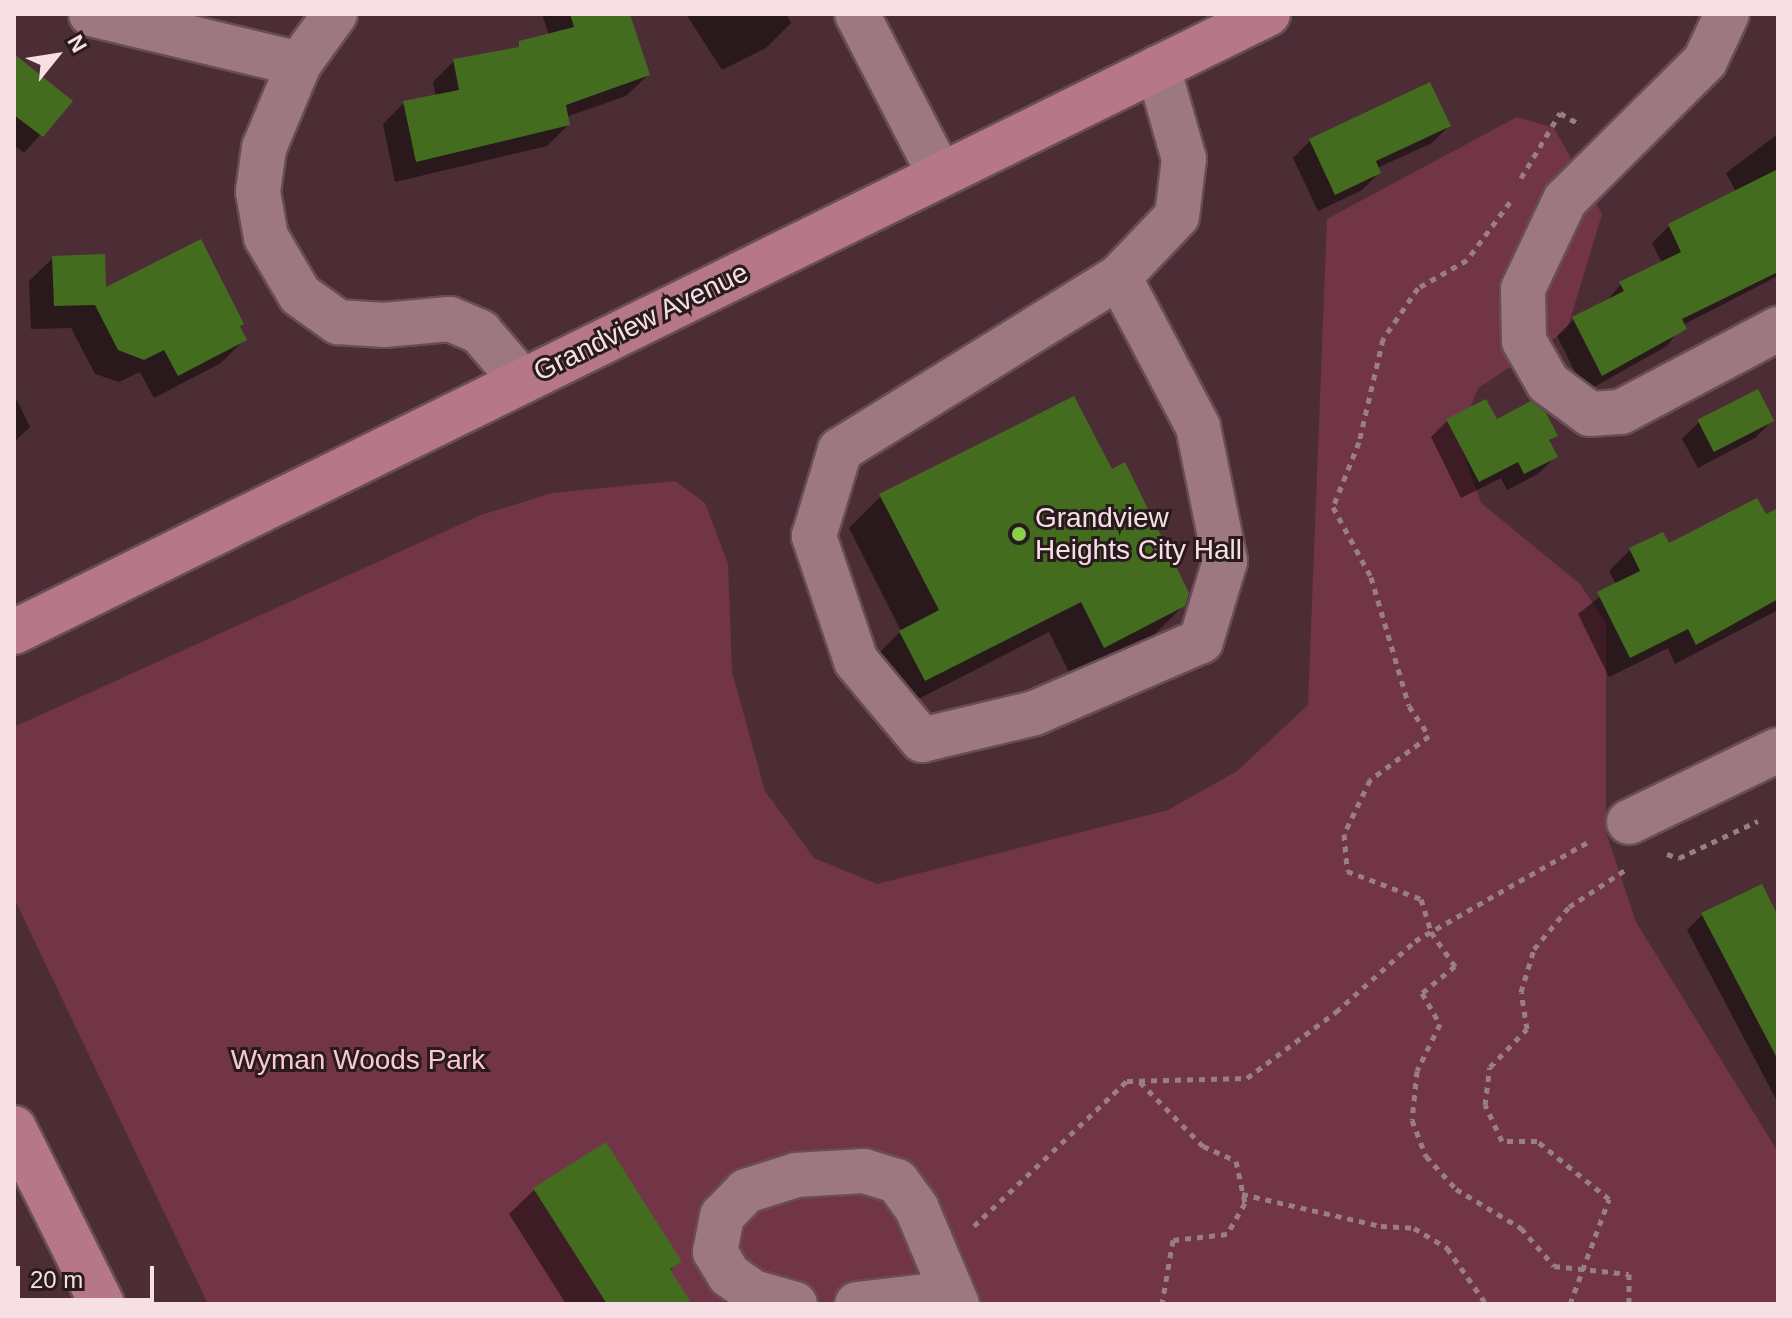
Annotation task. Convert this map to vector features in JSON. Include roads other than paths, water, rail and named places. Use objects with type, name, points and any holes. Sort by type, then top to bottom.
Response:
[{"type":"main road","name":"Grandview Avenue","points":[[14,632],[1268,14]]},
{"type":"main road","points":[[14,1128],[102,1304]]},
{"type":"street","points":[[91,14],[299,64]]},
{"type":"street","points":[[335,14],[299,64],[264,148],[258,192],[266,237],[300,295],[338,322],[384,325],[450,319],[480,332],[522,381]]},
{"type":"street","points":[[857,14],[940,175]]},
{"type":"street","points":[[1727,14],[1705,61],[1565,200],[1523,289],[1524,341],[1548,383],[1590,414],[1621,412],[1778,329]]},
{"type":"street","points":[[1119,277],[1198,427],[1225,561],[1201,641],[1035,713],[922,740],[856,661],[814,536],[840,450],[1119,277],[1177,216],[1184,159],[1158,68]]},
{"type":"street","points":[[1618,827],[1778,750]]},
{"type":"street","points":[[795,1304],[753,1292],[729,1275],[715,1252],[722,1216],[746,1191],[796,1175],[864,1171],[897,1181],[917,1209],[957,1304]]},
{"type":"street","points":[[857,1304],[926,1296],[945,1304]]},
{"type":"place","name":"Grandview Heights City Hall","points":[[1019,534]]},
{"type":"park label","name":"Wyman Woods Park","points":[[358,1060]]}]
